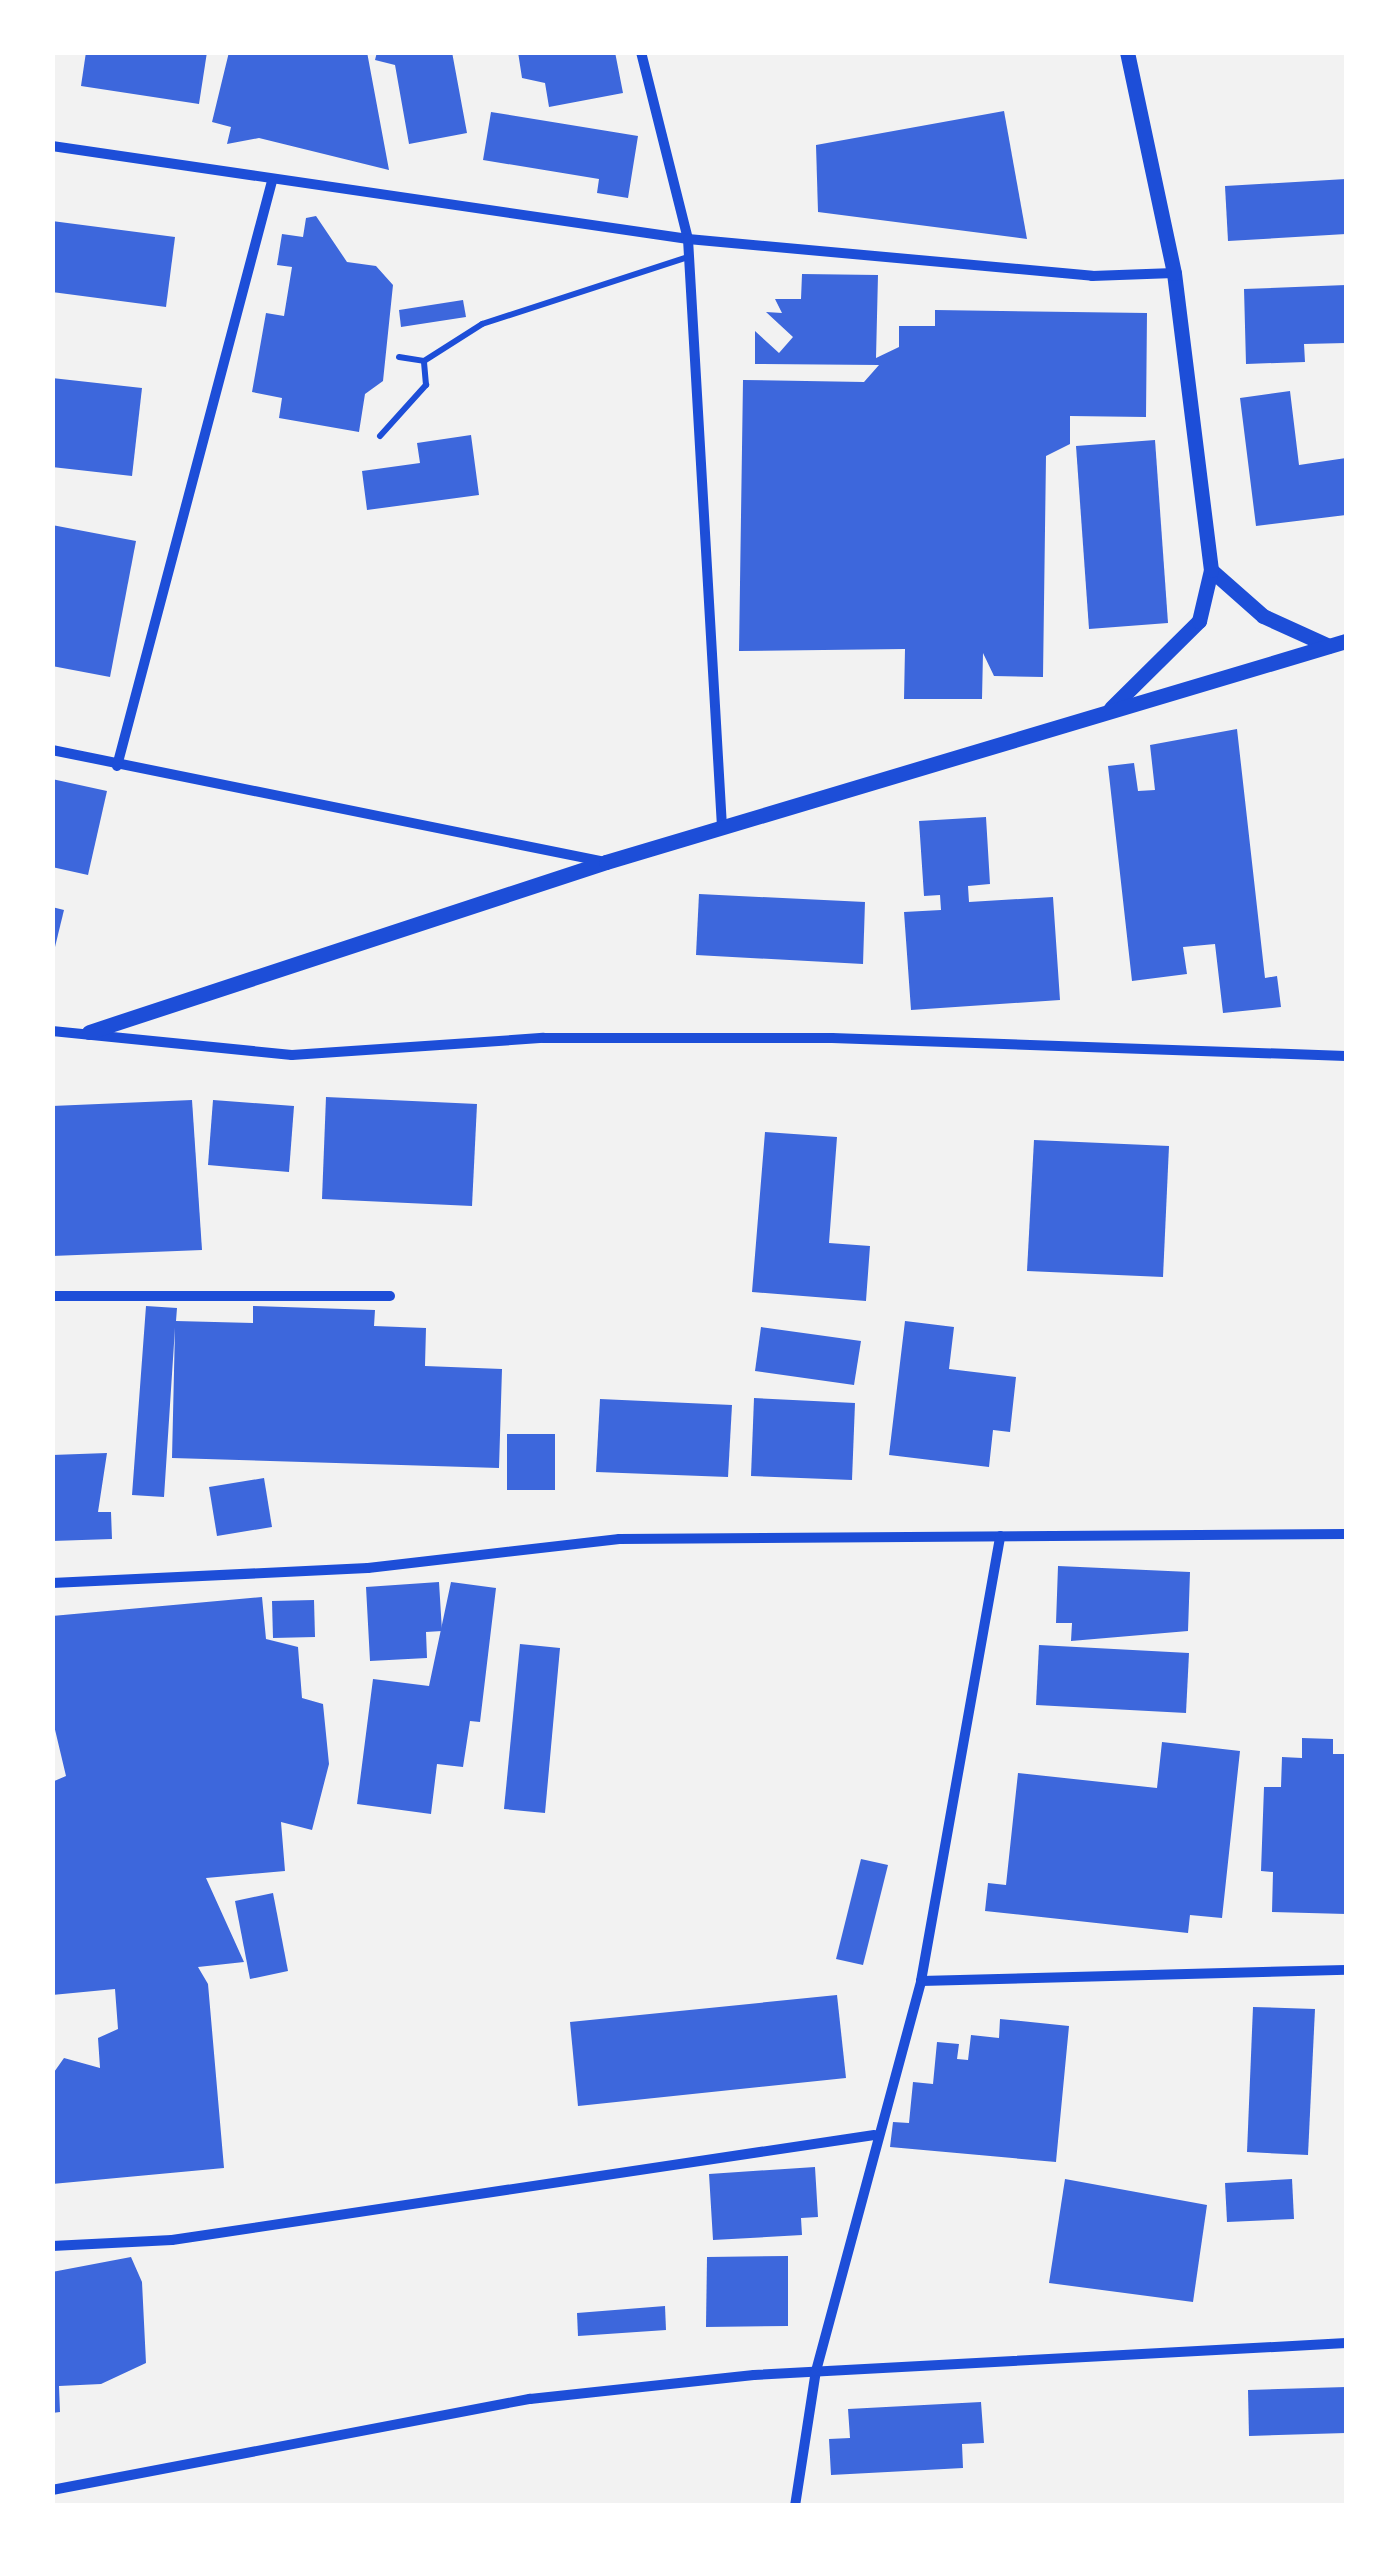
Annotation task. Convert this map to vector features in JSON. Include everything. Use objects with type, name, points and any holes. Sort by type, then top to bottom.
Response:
[{"type":"street","points":[[641,52],[690,256],[722,827]]},
{"type":"street","points":[[1106,712],[1199,621],[1210,570],[1174,273],[1126,52]]},
{"type":"street","points":[[52,146],[688,239],[1092,276],[1174,273]]},
{"type":"street","points":[[118,766],[272,181]]},
{"type":"street","points":[[1210,570],[1263,616],[1330,646]]},
{"type":"street","points":[[88,1032],[606,862],[1346,641]]},
{"type":"street","points":[[52,750],[606,862]]},
{"type":"street","points":[[52,1031],[292,1055],[543,1038],[832,1038],[1346,1056]]},
{"type":"street","points":[[52,1296],[390,1296]]},
{"type":"street","points":[[52,1583],[368,1568],[619,1538],[1346,1534]]},
{"type":"street","points":[[795,2506],[816,2371],[874,2135],[921,1982],[1000,1536]]},
{"type":"street","points":[[921,1982],[1346,1970]]},
{"type":"street","points":[[52,2246],[172,2240],[874,2135]]},
{"type":"street","points":[[52,2490],[530,2399],[816,2371],[1346,2343]]},
{"type":"lane","points":[[399,357],[424,361],[482,324],[690,256]]},
{"type":"lane","points":[[380,436],[426,385],[424,361]]},
{"type":"building","points":[[86,52],[207,52],[199,104],[81,86]]},
{"type":"building","points":[[229,52],[367,52],[389,170],[259,138],[227,144],[231,127],[212,122]]},
{"type":"building","points":[[377,52],[452,52],[467,133],[409,144],[395,65],[375,60]]},
{"type":"building","points":[[518,52],[615,52],[623,93],[549,107],[545,83],[522,78]]},
{"type":"building","points":[[1004,111],[1027,239],[818,212],[816,145]]},
{"type":"building","points":[[491,112],[638,136],[628,198],[597,193],[599,179],[483,160]]},
{"type":"building","points":[[1346,179],[1346,234],[1228,241],[1225,186]]},
{"type":"building","points":[[316,216],[347,262],[376,266],[393,285],[383,381],[365,394],[359,432],[279,418],[282,398],[252,392],[266,313],[284,316],[292,267],[277,265],[282,234],[303,237],[306,218]]},
{"type":"building","points":[[52,221],[175,237],[166,307],[52,292]]},
{"type":"building","points":[[802,274],[878,275],[876,358],[899,347],[899,326],[935,326],[935,310],[1147,313],[1146,417],[1070,416],[1070,444],[1046,456],[1043,677],[994,676],[983,653],[982,699],[904,699],[905,649],[739,651],[743,380],[864,382],[879,365],[755,364],[755,331],[779,353],[793,337],[766,312],[782,313],[775,299],[801,299]]},
{"type":"building","points":[[1346,285],[1346,343],[1304,344],[1305,362],[1246,364],[1244,289]]},
{"type":"building","points":[[463,300],[466,317],[401,327],[399,310]]},
{"type":"building","points":[[52,378],[142,388],[132,476],[52,467]]},
{"type":"building","points":[[1290,391],[1299,465],[1346,458],[1346,515],[1256,526],[1240,398]]},
{"type":"building","points":[[471,435],[479,495],[367,510],[362,471],[420,463],[417,443]]},
{"type":"building","points":[[1155,440],[1168,623],[1089,629],[1076,446]]},
{"type":"building","points":[[52,525],[136,541],[110,677],[52,666]]},
{"type":"building","points":[[1237,729],[1265,978],[1277,976],[1281,1007],[1223,1013],[1215,944],[1183,947],[1187,974],[1132,981],[1108,766],[1134,763],[1138,791],[1155,790],[1150,745]]},
{"type":"building","points":[[52,779],[107,791],[88,875],[52,867]]},
{"type":"building","points":[[986,817],[990,884],[968,886],[969,902],[1053,897],[1060,1000],[911,1010],[904,912],[941,910],[940,895],[924,896],[919,821]]},
{"type":"building","points":[[699,894],[865,902],[863,964],[696,955]]},
{"type":"building","points":[[52,907],[64,910],[54,951],[52,951]]},
{"type":"building","points":[[326,1097],[477,1104],[472,1206],[322,1199]]},
{"type":"building","points":[[192,1100],[202,1250],[52,1256],[52,1106]]},
{"type":"building","points":[[213,1100],[294,1106],[289,1172],[208,1165]]},
{"type":"building","points":[[765,1132],[837,1137],[829,1243],[870,1246],[866,1301],[752,1292]]},
{"type":"building","points":[[1034,1140],[1169,1146],[1163,1277],[1027,1271]]},
{"type":"building","points":[[146,1306],[177,1308],[176,1321],[253,1323],[253,1306],[375,1310],[374,1326],[426,1328],[425,1366],[502,1369],[499,1468],[172,1458],[175,1328],[164,1497],[132,1495]]},
{"type":"building","points":[[905,1321],[954,1327],[949,1369],[1016,1377],[1010,1432],[993,1430],[989,1467],[889,1455]]},
{"type":"building","points":[[761,1327],[861,1341],[854,1385],[755,1371]]},
{"type":"building","points":[[754,1398],[855,1403],[852,1480],[751,1476]]},
{"type":"building","points":[[600,1399],[732,1405],[728,1477],[596,1472]]},
{"type":"building","points":[[507,1434],[555,1434],[555,1490],[507,1490]]},
{"type":"building","points":[[107,1453],[98,1512],[111,1512],[112,1539],[52,1541],[52,1455]]},
{"type":"building","points":[[264,1478],[272,1527],[217,1536],[209,1487]]},
{"type":"building","points":[[1058,1566],[1190,1572],[1188,1631],[1071,1641],[1072,1623],[1056,1623]]},
{"type":"building","points":[[439,1582],[442,1631],[426,1632],[427,1658],[370,1661],[366,1587]]},
{"type":"building","points":[[451,1582],[496,1588],[480,1722],[470,1721],[463,1767],[437,1764],[431,1814],[357,1804],[373,1679],[429,1686]]},
{"type":"building","points":[[262,1597],[266,1639],[298,1647],[302,1698],[323,1704],[329,1764],[312,1830],[281,1822],[285,1871],[206,1878],[244,1962],[198,1967],[208,1984],[224,2168],[52,2184],[52,2075],[64,2058],[100,2068],[98,2038],[118,2029],[115,1989],[52,1995],[52,1782],[66,1776],[52,1717],[52,1616]]},
{"type":"building","points":[[314,1600],[315,1637],[273,1638],[272,1601]]},
{"type":"building","points":[[520,1644],[560,1648],[545,1813],[504,1809]]},
{"type":"building","points":[[1039,1645],[1189,1653],[1186,1713],[1036,1705]]},
{"type":"building","points":[[1302,1738],[1333,1739],[1333,1754],[1346,1754],[1346,1914],[1272,1912],[1273,1872],[1261,1871],[1264,1787],[1281,1787],[1282,1757],[1302,1758]]},
{"type":"building","points":[[1162,1742],[1240,1751],[1222,1918],[1190,1915],[1188,1933],[985,1911],[988,1883],[1006,1885],[1018,1773],[1157,1788]]},
{"type":"building","points":[[861,1859],[888,1865],[863,1965],[836,1959]]},
{"type":"building","points":[[273,1893],[288,1971],[250,1979],[235,1901]]},
{"type":"building","points":[[837,1995],[846,2078],[578,2106],[570,2022]]},
{"type":"building","points":[[1253,2007],[1315,2009],[1308,2155],[1247,2152]]},
{"type":"building","points":[[1000,2019],[1069,2026],[1056,2162],[890,2147],[893,2122],[909,2123],[913,2082],[933,2084],[937,2042],[959,2044],[957,2059],[968,2060],[971,2035],[999,2038]]},
{"type":"building","points":[[815,2167],[818,2217],[801,2218],[802,2235],[713,2240],[709,2174]]},
{"type":"building","points":[[1065,2179],[1207,2205],[1193,2302],[1049,2283]]},
{"type":"building","points":[[1292,2179],[1294,2219],[1227,2222],[1225,2183]]},
{"type":"building","points":[[788,2256],[788,2326],[706,2327],[707,2257]]},
{"type":"building","points":[[131,2257],[142,2282],[146,2363],[101,2384],[59,2386],[60,2412],[52,2413],[52,2272]]},
{"type":"building","points":[[665,2306],[666,2330],[578,2336],[577,2313]]},
{"type":"building","points":[[1346,2387],[1346,2433],[1249,2436],[1248,2390]]},
{"type":"building","points":[[981,2402],[984,2443],[962,2444],[963,2468],[831,2475],[829,2439],[850,2438],[848,2409]]}]
